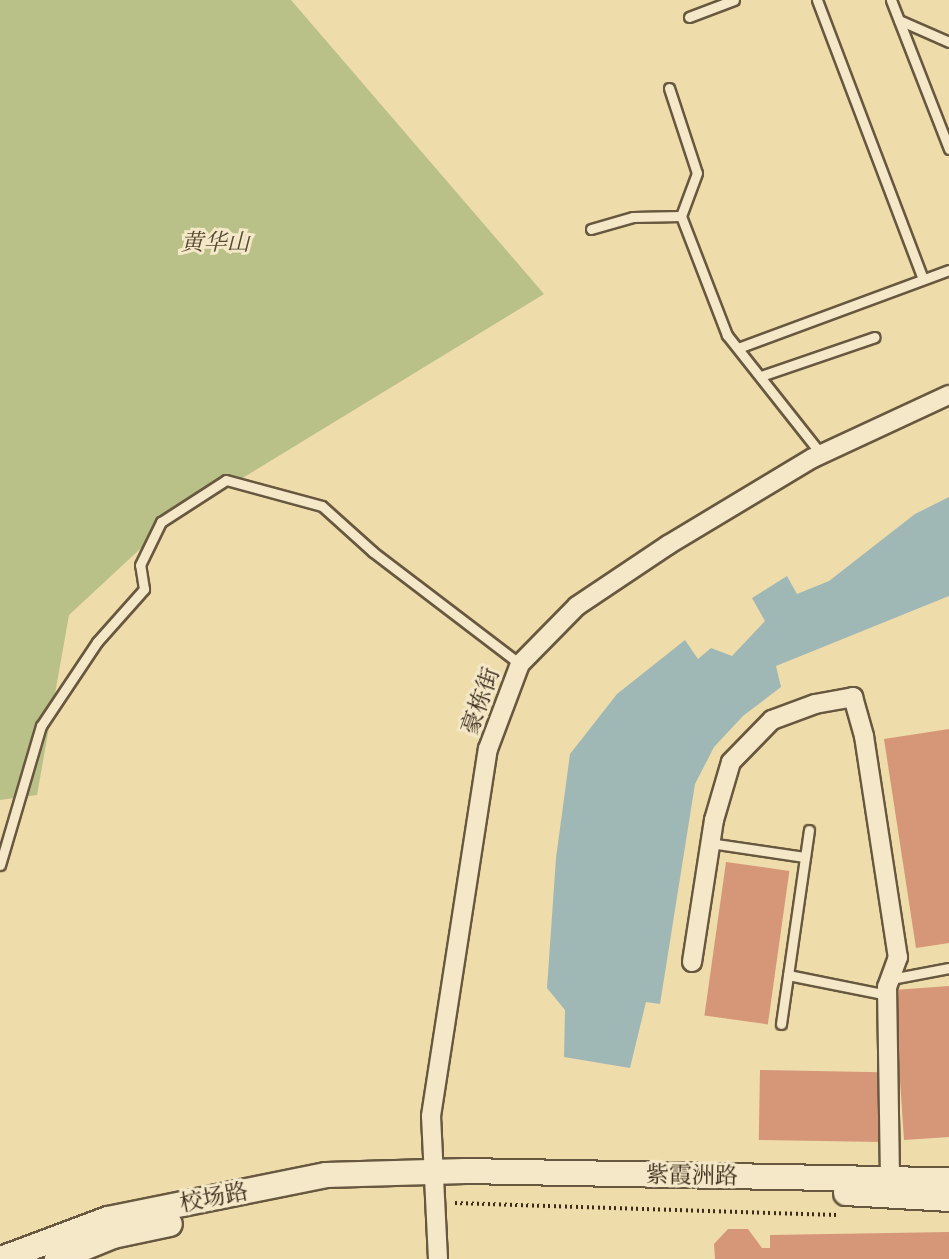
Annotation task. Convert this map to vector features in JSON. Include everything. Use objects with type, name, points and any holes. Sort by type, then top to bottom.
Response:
[{"type":"street","name":"豪栋街","points":[[438,1259],[439,1188],[431,1116],[488,749],[520,664],[577,606],[668,545],[821,454],[949,396]]},
{"type":"street","points":[[692,962],[710,843],[732,762],[772,720],[816,704],[853,698],[864,736],[898,957],[888,987],[890,1177]]},
{"type":"street","name":"校场路","points":[[1,1259],[108,1219],[326,1175],[439,1188]]},
{"type":"street","name":"紫霞洲路","points":[[439,1188],[890,1177],[949,1180]]},
{"type":"street","name":"紫霞洲路","points":[[439,1188],[854,1193],[949,1199]]},
{"type":"street","name":"校场路","points":[[57,1259],[113,1236],[328,1191],[439,1188]]},
{"type":"lane","points":[[689,17],[711,4],[734,0]]},
{"type":"lane","points":[[817,0],[923,279]]},
{"type":"lane","points":[[891,0],[949,149]]},
{"type":"lane","points":[[899,20],[949,42]]},
{"type":"lane","points":[[669,88],[697,173],[681,216],[727,335],[821,454]]},
{"type":"lane","points":[[591,229],[634,217],[681,216]]},
{"type":"lane","points":[[738,348],[949,270]]},
{"type":"lane","points":[[761,376],[875,337]]},
{"type":"lane","points":[[0,865],[41,726],[97,642],[144,589],[140,565],[161,522],[226,480],[322,506],[373,552],[520,664]]},
{"type":"lane","points":[[781,1024],[809,830]]},
{"type":"lane","points":[[710,843],[805,857]]},
{"type":"lane","points":[[788,975],[888,987],[949,968]]},
{"type":"path","points":[[439,1188],[464,1199],[848,1215]]},
{"type":"green space","name":"黄华山","points":[[0,0],[291,0],[544,294],[167,524],[69,615],[37,795],[0,800]]},
{"type":"water","points":[[949,497],[949,596],[776,666],[781,687],[743,716],[714,747],[695,784],[660,1004],[646,1002],[630,1068],[564,1057],[565,1010],[547,988],[556,858],[570,754],[617,694],[685,640],[698,659],[711,648],[732,656],[765,621],[752,598],[787,576],[797,594],[829,581],[915,514]]},
{"type":"building","points":[[949,729],[949,943],[916,948],[884,739]]},
{"type":"building","points":[[726,862],[789,871],[768,1024],[704,1015]]},
{"type":"building","points":[[949,986],[949,1137],[904,1140],[894,990]]},
{"type":"building","points":[[760,1070],[882,1072],[881,1142],[759,1140]]},
{"type":"building","points":[[728,1229],[748,1229],[762,1248],[770,1248],[770,1235],[949,1232],[949,1259],[715,1259],[714,1244]]}]
